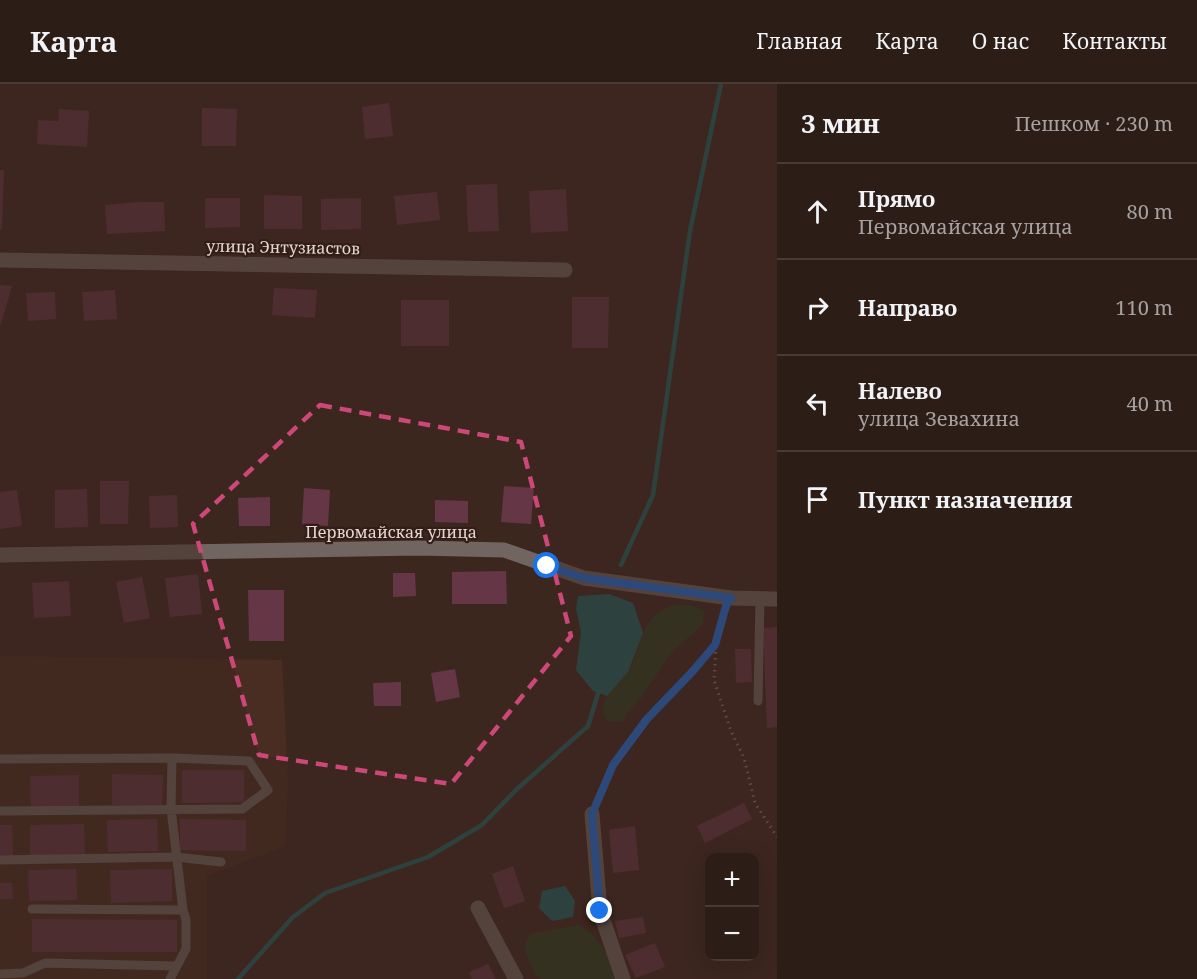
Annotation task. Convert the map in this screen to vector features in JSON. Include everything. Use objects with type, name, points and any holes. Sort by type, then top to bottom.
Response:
[{"type":"street","name":"улица Энтузиастов","points":[[0,260],[565,270]]},
{"type":"street","name":"Первомайская улица","points":[[0,555],[419,548],[504,550],[584,578],[731,598],[777,599]]},
{"type":"street","points":[[592,814],[600,911],[623,979]]},
{"type":"street","points":[[478,908],[516,979]]},
{"type":"lane","points":[[758,701],[760,598]]},
{"type":"lane","points":[[0,759],[172,758],[249,761],[268,790],[242,809],[0,811]]},
{"type":"lane","points":[[170,979],[186,949],[186,920],[171,809],[172,758]]},
{"type":"lane","points":[[0,860],[176,857],[221,862]]},
{"type":"lane","points":[[32,909],[183,910]]},
{"type":"lane","points":[[0,974],[23,973],[45,963],[175,966]]},
{"type":"path","points":[[731,598],[726,606],[716,641],[714,680],[731,731],[744,758],[755,803],[777,837]]},
{"type":"path","points":[[592,814],[613,765],[647,719],[692,672],[716,641]]},
{"type":"highlighted area","points":[[320,405],[521,442],[571,636],[451,784],[259,755],[193,524]]},
{"type":"shaded area","points":[[0,656],[282,660],[288,781],[285,846],[207,876],[207,979],[0,979]]},
{"type":"green space","points":[[675,605],[690,605],[704,611],[703,624],[672,652],[640,699],[621,721],[607,722],[602,709],[607,696],[629,671],[649,623],[663,610]]},
{"type":"green space","points":[[577,925],[597,940],[617,979],[540,979],[534,973],[524,947],[530,934]]},
{"type":"water","points":[[609,594],[633,603],[643,633],[628,672],[607,696],[593,691],[576,670],[581,632],[576,609],[578,596]]},
{"type":"water","points":[[565,886],[575,901],[573,917],[552,921],[539,908],[542,891]]},
{"type":"building","points":[[389,103],[393,136],[365,139],[362,107]]},
{"type":"building","points":[[202,108],[237,109],[236,146],[202,146]]},
{"type":"building","points":[[59,109],[89,111],[87,147],[37,144],[38,120],[58,121]]},
{"type":"building","points":[[0,170],[4,170],[2,229],[0,229]]},
{"type":"building","points":[[497,184],[499,231],[468,232],[466,185]]},
{"type":"building","points":[[566,189],[568,231],[531,233],[529,191]]},
{"type":"building","points":[[437,192],[440,220],[397,225],[394,196]]},
{"type":"building","points":[[264,195],[302,196],[302,229],[264,229]]},
{"type":"building","points":[[205,198],[240,198],[240,227],[205,228]]},
{"type":"building","points":[[361,198],[361,229],[321,230],[321,199]]},
{"type":"building","points":[[164,202],[165,231],[107,234],[105,205]]},
{"type":"building","points":[[0,285],[12,286],[1,324],[0,324]]},
{"type":"building","points":[[274,288],[317,290],[315,318],[272,315]]},
{"type":"building","points":[[115,290],[117,319],[84,321],[82,292]]},
{"type":"building","points":[[55,292],[56,319],[28,321],[26,293]]},
{"type":"building","points":[[572,297],[609,297],[608,348],[572,348]]},
{"type":"building","points":[[401,300],[449,300],[449,346],[401,346]]},
{"type":"building","points":[[100,481],[129,481],[128,524],[100,524]]},
{"type":"building","points":[[504,486],[534,488],[531,524],[501,522]]},
{"type":"building","points":[[304,488],[330,490],[328,526],[302,524]]},
{"type":"building","points":[[87,489],[88,527],[55,528],[55,490]]},
{"type":"building","points":[[17,490],[22,526],[0,529],[0,492]]},
{"type":"building","points":[[177,495],[178,527],[150,528],[149,496]]},
{"type":"building","points":[[270,497],[270,526],[239,526],[238,498]]},
{"type":"building","points":[[435,500],[468,501],[468,523],[435,522]]},
{"type":"building","points":[[506,571],[507,604],[452,604],[452,572]]},
{"type":"building","points":[[393,573],[415,573],[416,596],[393,597]]},
{"type":"building","points":[[198,574],[202,614],[170,617],[165,578]]},
{"type":"building","points":[[142,577],[150,618],[124,623],[116,582]]},
{"type":"building","points":[[69,581],[71,616],[34,618],[32,583]]},
{"type":"building","points":[[248,590],[284,590],[284,641],[249,641]]},
{"type":"building","points":[[777,627],[777,727],[767,728],[763,628]]},
{"type":"building","points":[[735,649],[751,649],[752,682],[736,683]]},
{"type":"building","points":[[455,669],[460,697],[436,702],[431,673]]},
{"type":"building","points":[[401,682],[401,706],[374,706],[373,683]]},
{"type":"building","points":[[182,770],[244,770],[244,802],[182,803]]},
{"type":"building","points":[[112,774],[163,775],[162,806],[112,805]]},
{"type":"building","points":[[79,775],[79,808],[31,809],[30,776]]},
{"type":"building","points":[[744,803],[752,819],[705,843],[697,826]]},
{"type":"building","points":[[157,819],[158,851],[108,852],[107,820]]},
{"type":"building","points":[[180,819],[246,820],[246,851],[180,850]]},
{"type":"building","points":[[84,824],[85,858],[30,859],[30,825]]},
{"type":"building","points":[[0,825],[12,825],[13,856],[0,856]]},
{"type":"building","points":[[635,826],[639,870],[613,873],[609,830]]},
{"type":"building","points":[[513,866],[525,901],[504,908],[492,874]]},
{"type":"building","points":[[76,869],[77,900],[29,901],[28,870]]},
{"type":"building","points":[[172,869],[172,901],[111,903],[110,870]]},
{"type":"building","points":[[0,883],[12,883],[13,899],[0,899]]},
{"type":"building","points":[[643,917],[646,933],[619,938],[615,921]]},
{"type":"building","points":[[32,919],[177,920],[177,952],[32,952]]},
{"type":"building","points":[[655,943],[665,967],[636,978],[625,955]]},
{"type":"building","points":[[488,964],[496,979],[472,979],[469,972]]},
{"type":"waterway","points":[[621,565],[653,495],[690,231],[721,84]]},
{"type":"waterway","points":[[238,979],[292,918],[325,893],[428,857],[482,825],[517,789],[588,726],[600,687]]},
{"type":"route","points":[[547,566],[584,578],[731,598],[726,606],[715,645],[647,719],[613,765],[592,814],[600,911]]}]
